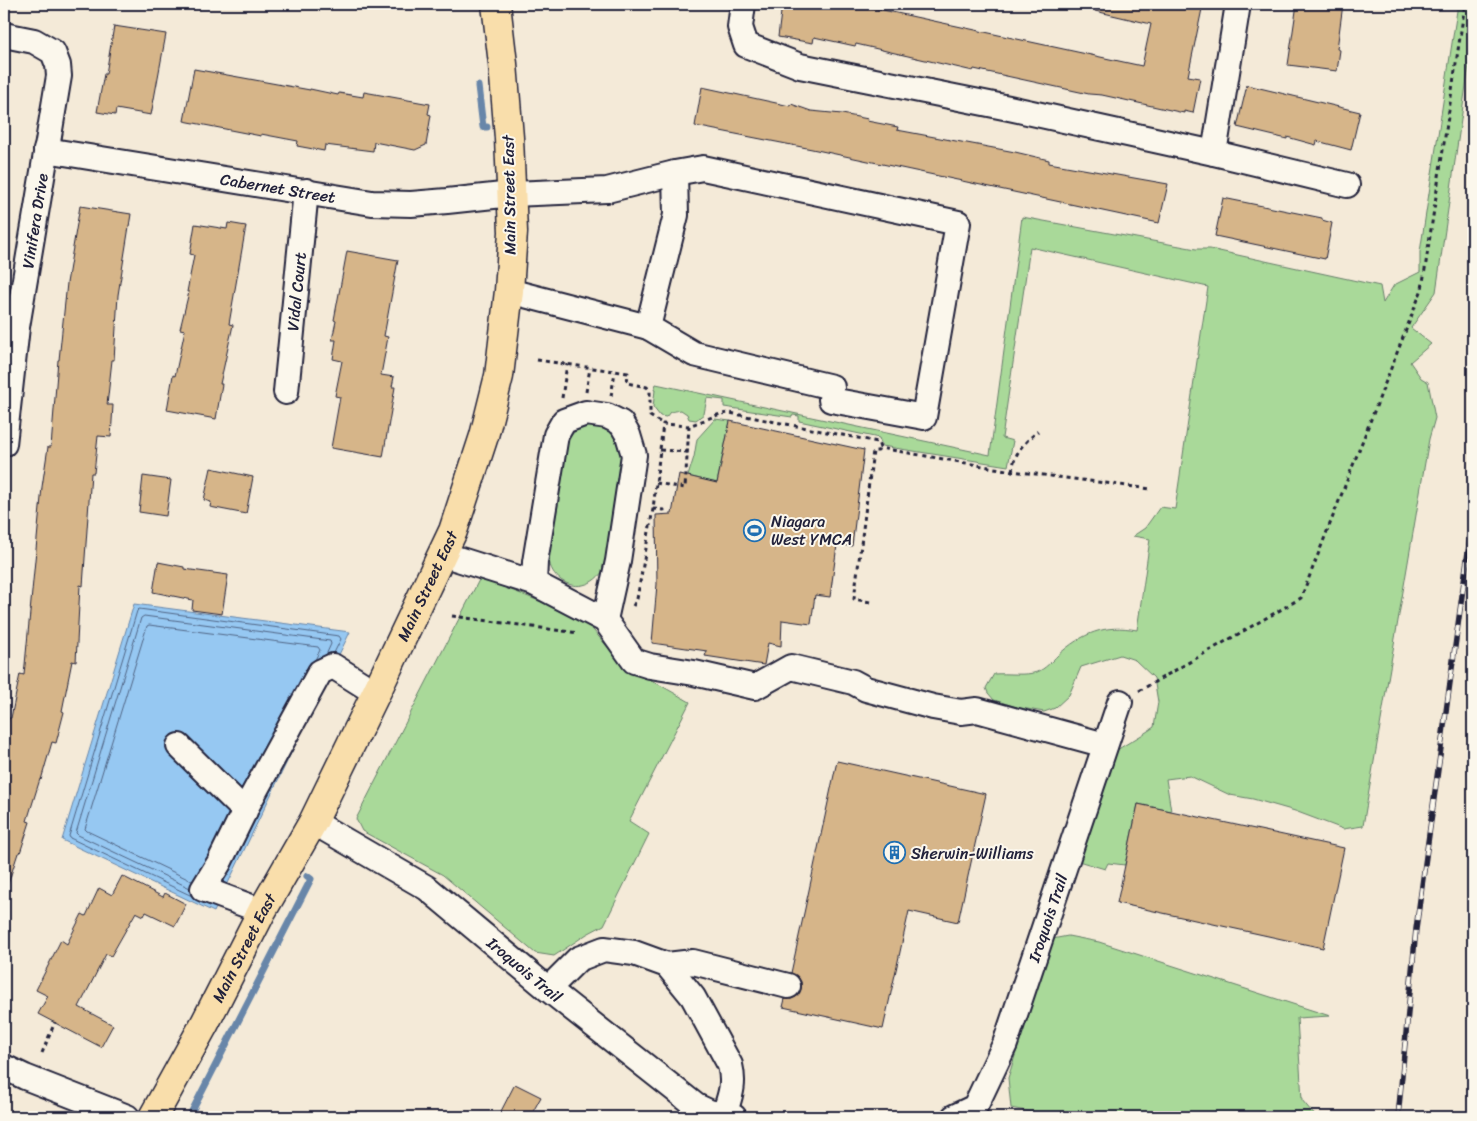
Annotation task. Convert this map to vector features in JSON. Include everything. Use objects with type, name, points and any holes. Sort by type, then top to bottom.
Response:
[{"type":"main road","name":"Main Street East","points":[[153,1117],[205,1023],[262,911],[312,822],[376,693],[453,531],[484,436],[499,376],[513,232],[510,144],[496,4]]},
{"type":"street","points":[[743,4],[740,27],[746,46],[800,66],[999,106],[1214,153],[1347,185]]},
{"type":"street","points":[[1214,153],[1238,4]]},
{"type":"street","name":"Vinifera Drive","points":[[4,35],[34,40],[53,52],[58,65],[59,76],[17,327],[4,444]]},
{"type":"street","name":"Cabernet Street","points":[[46,150],[372,203],[411,204],[512,194],[607,190],[703,168],[958,223],[924,417],[831,400],[832,387],[694,354],[648,327]]},
{"type":"street","points":[[508,291],[648,327],[676,215],[675,173]]},
{"type":"street","name":"Vidal Court","points":[[286,392],[306,191]]},
{"type":"street","points":[[534,583],[535,562],[556,434],[564,421],[586,413],[607,416],[621,423],[628,435],[634,455],[618,561],[605,620]]},
{"type":"street","points":[[442,554],[534,583],[605,620],[634,661],[650,666],[755,687],[791,667],[853,682],[866,689],[933,707],[961,712],[977,710],[1105,745]]},
{"type":"street","points":[[262,911],[203,889],[219,863],[320,672],[333,666],[376,693]]},
{"type":"street","name":"Iroquois Trail","points":[[954,1117],[975,1107],[1005,1044],[1120,702]]},
{"type":"street","points":[[179,746],[245,811]]},
{"type":"street","name":"Iroquois Trail","points":[[312,822],[427,888],[548,989],[696,1106],[719,1115]]},
{"type":"street","points":[[548,989],[578,959],[604,949],[634,953],[667,966],[693,997],[730,1065],[733,1076],[733,1088],[719,1115]]},
{"type":"street","points":[[667,966],[693,962],[788,986]]},
{"type":"street","points":[[4,1067],[127,1117]]},
{"type":"path","points":[[1120,702],[1302,598],[1422,289],[1465,4]]},
{"type":"path","points":[[537,360],[628,374],[627,383],[647,387],[650,391],[650,416],[663,424],[690,426],[720,414],[730,413],[878,442],[880,448]]},
{"type":"path","points":[[562,395],[567,364]]},
{"type":"path","points":[[585,399],[590,368]]},
{"type":"path","points":[[610,402],[615,372]]},
{"type":"path","points":[[632,608],[637,599],[653,509],[663,424]]},
{"type":"path","points":[[656,483],[685,488],[690,426]]},
{"type":"path","points":[[1012,471],[1014,457],[1023,443],[1038,431]]},
{"type":"path","points":[[870,602],[854,599],[873,451],[878,451],[880,448],[1012,471],[1151,489]]},
{"type":"path","points":[[660,450],[688,452]]},
{"type":"path","points":[[653,509],[664,510],[663,515]]},
{"type":"path","points":[[452,616],[582,633]]},
{"type":"path","points":[[42,1053],[55,1022]]},
{"type":"green space","points":[[1458,4],[1473,4],[1473,37],[1436,292],[1411,328],[1431,344],[1410,362],[1421,378],[1428,382],[1435,418],[1429,439],[1363,826],[1343,829],[1295,811],[1253,799],[1230,795],[1190,776],[1166,779],[1171,811],[1138,804],[1125,865],[1108,863],[1105,869],[1075,860],[1111,754],[1154,727],[1158,702],[1154,678],[1135,660],[1120,655],[1081,667],[1069,695],[1055,708],[1044,712],[1016,707],[994,700],[986,688],[994,674],[1027,674],[1040,671],[1067,647],[1095,632],[1114,628],[1137,630],[1150,539],[1133,536],[1145,528],[1160,507],[1175,509],[1208,287],[1030,247],[1002,438],[1013,441],[1008,466],[882,446],[879,438],[799,421],[799,416],[793,415],[792,417],[724,407],[724,400],[707,398],[704,414],[696,420],[689,419],[687,414],[681,410],[670,412],[666,417],[660,416],[653,407],[656,384],[990,455],[1022,217],[1196,249],[1210,249],[1380,286],[1383,303],[1394,285],[1420,272],[1420,252]]},
{"type":"green space","points":[[715,419],[730,421],[717,483],[688,476],[697,439]]},
{"type":"green space","points":[[590,425],[610,430],[616,437],[622,456],[605,569],[590,583],[576,586],[564,582],[555,574],[549,562],[549,556],[566,444],[575,431]]},
{"type":"green space","points":[[480,578],[583,618],[621,663],[690,702],[629,821],[649,834],[604,925],[554,956],[535,953],[443,875],[362,831],[356,819]]},
{"type":"green space","points":[[1068,936],[1099,942],[1330,1016],[1297,1018],[1302,1100],[1316,1117],[1055,1117],[1011,1108],[1008,1078],[1052,939]]},
{"type":"water","points":[[134,604],[350,632],[214,912],[62,840]]},
{"type":"building","points":[[782,4],[855,4],[1142,66],[1151,24],[1095,11],[1096,4],[1203,4],[1188,76],[1200,78],[1193,113],[1184,111],[1184,113],[1102,95],[1089,94],[974,69],[973,71],[856,44],[855,46],[814,37],[813,43],[778,37]]},
{"type":"building","points":[[1297,4],[1343,4],[1337,49],[1340,50],[1337,71],[1288,65]]},
{"type":"building","points":[[114,26],[166,34],[151,115],[116,109],[115,115],[97,112]]},
{"type":"building","points":[[194,69],[338,95],[339,93],[363,97],[364,92],[430,104],[428,114],[431,115],[426,145],[415,150],[374,142],[373,151],[325,145],[324,151],[297,146],[298,141],[184,121]]},
{"type":"building","points":[[1247,85],[1360,112],[1351,150],[1317,141],[1316,145],[1237,127]]},
{"type":"building","points":[[702,87],[790,106],[791,104],[811,111],[868,119],[867,121],[898,127],[897,130],[1015,152],[1049,160],[1049,163],[1168,184],[1159,223],[695,126]]},
{"type":"building","points":[[1223,198],[1322,218],[1322,220],[1332,223],[1325,259],[1215,236]]},
{"type":"building","points":[[80,206],[131,214],[118,295],[114,360],[112,360],[107,405],[113,405],[111,437],[98,436],[94,473],[91,473],[83,586],[80,585],[76,662],[72,661],[62,711],[64,712],[56,743],[52,742],[27,821],[30,822],[8,884],[4,883],[4,735],[9,718],[11,718],[20,674],[24,675],[42,487],[48,447],[51,447],[67,283]]},
{"type":"building","points":[[228,223],[246,226],[229,324],[233,325],[220,384],[222,384],[216,419],[167,410],[173,375],[175,376],[185,330],[180,329],[189,292],[187,292],[194,255],[190,254],[195,224],[227,229]]},
{"type":"building","points":[[347,251],[398,260],[384,336],[388,337],[381,375],[394,377],[392,387],[395,387],[383,457],[331,448],[340,397],[335,396],[342,361],[333,359],[336,340],[332,340]]},
{"type":"building","name":"Niagara West YMCA","points":[[730,421],[864,450],[852,546],[837,545],[830,597],[815,595],[811,624],[782,620],[781,646],[768,643],[764,665],[705,656],[707,651],[652,643],[657,584],[656,515],[672,514],[679,474],[717,483]]},
{"type":"building","points":[[211,468],[253,477],[246,514],[210,507],[211,502],[204,500]]},
{"type":"building","points":[[143,476],[171,480],[166,516],[139,512]]},
{"type":"building","points":[[158,562],[184,567],[184,569],[228,575],[222,614],[192,610],[193,600],[153,592]]},
{"type":"building","name":"Sherwin-Williams","points":[[837,761],[986,794],[958,922],[909,911],[883,1029],[783,1007],[785,999],[797,996],[801,989],[801,982],[798,977],[791,973]]},
{"type":"building","points":[[1138,804],[1344,848],[1323,948],[1117,903]]},
{"type":"building","points":[[122,876],[163,897],[165,893],[186,904],[175,926],[146,912],[144,916],[136,912],[111,956],[106,954],[79,1007],[113,1025],[101,1047],[38,1014],[48,996],[36,990],[61,940],[67,944],[82,914],[86,916],[99,888],[112,895]]},
{"type":"building","points":[[515,1084],[541,1097],[530,1117],[498,1117]]},
{"type":"waterway","points":[[478,86],[483,127],[487,127]]},
{"type":"waterway","points":[[189,1117],[311,879],[307,876]]},
{"type":"railway","points":[[1398,1117],[1416,929],[1473,516]]},
{"type":"place","name":"Niagara West YMCA","points":[[755,530]]},
{"type":"place","name":"Sherwin-Williams","points":[[895,853]]}]
